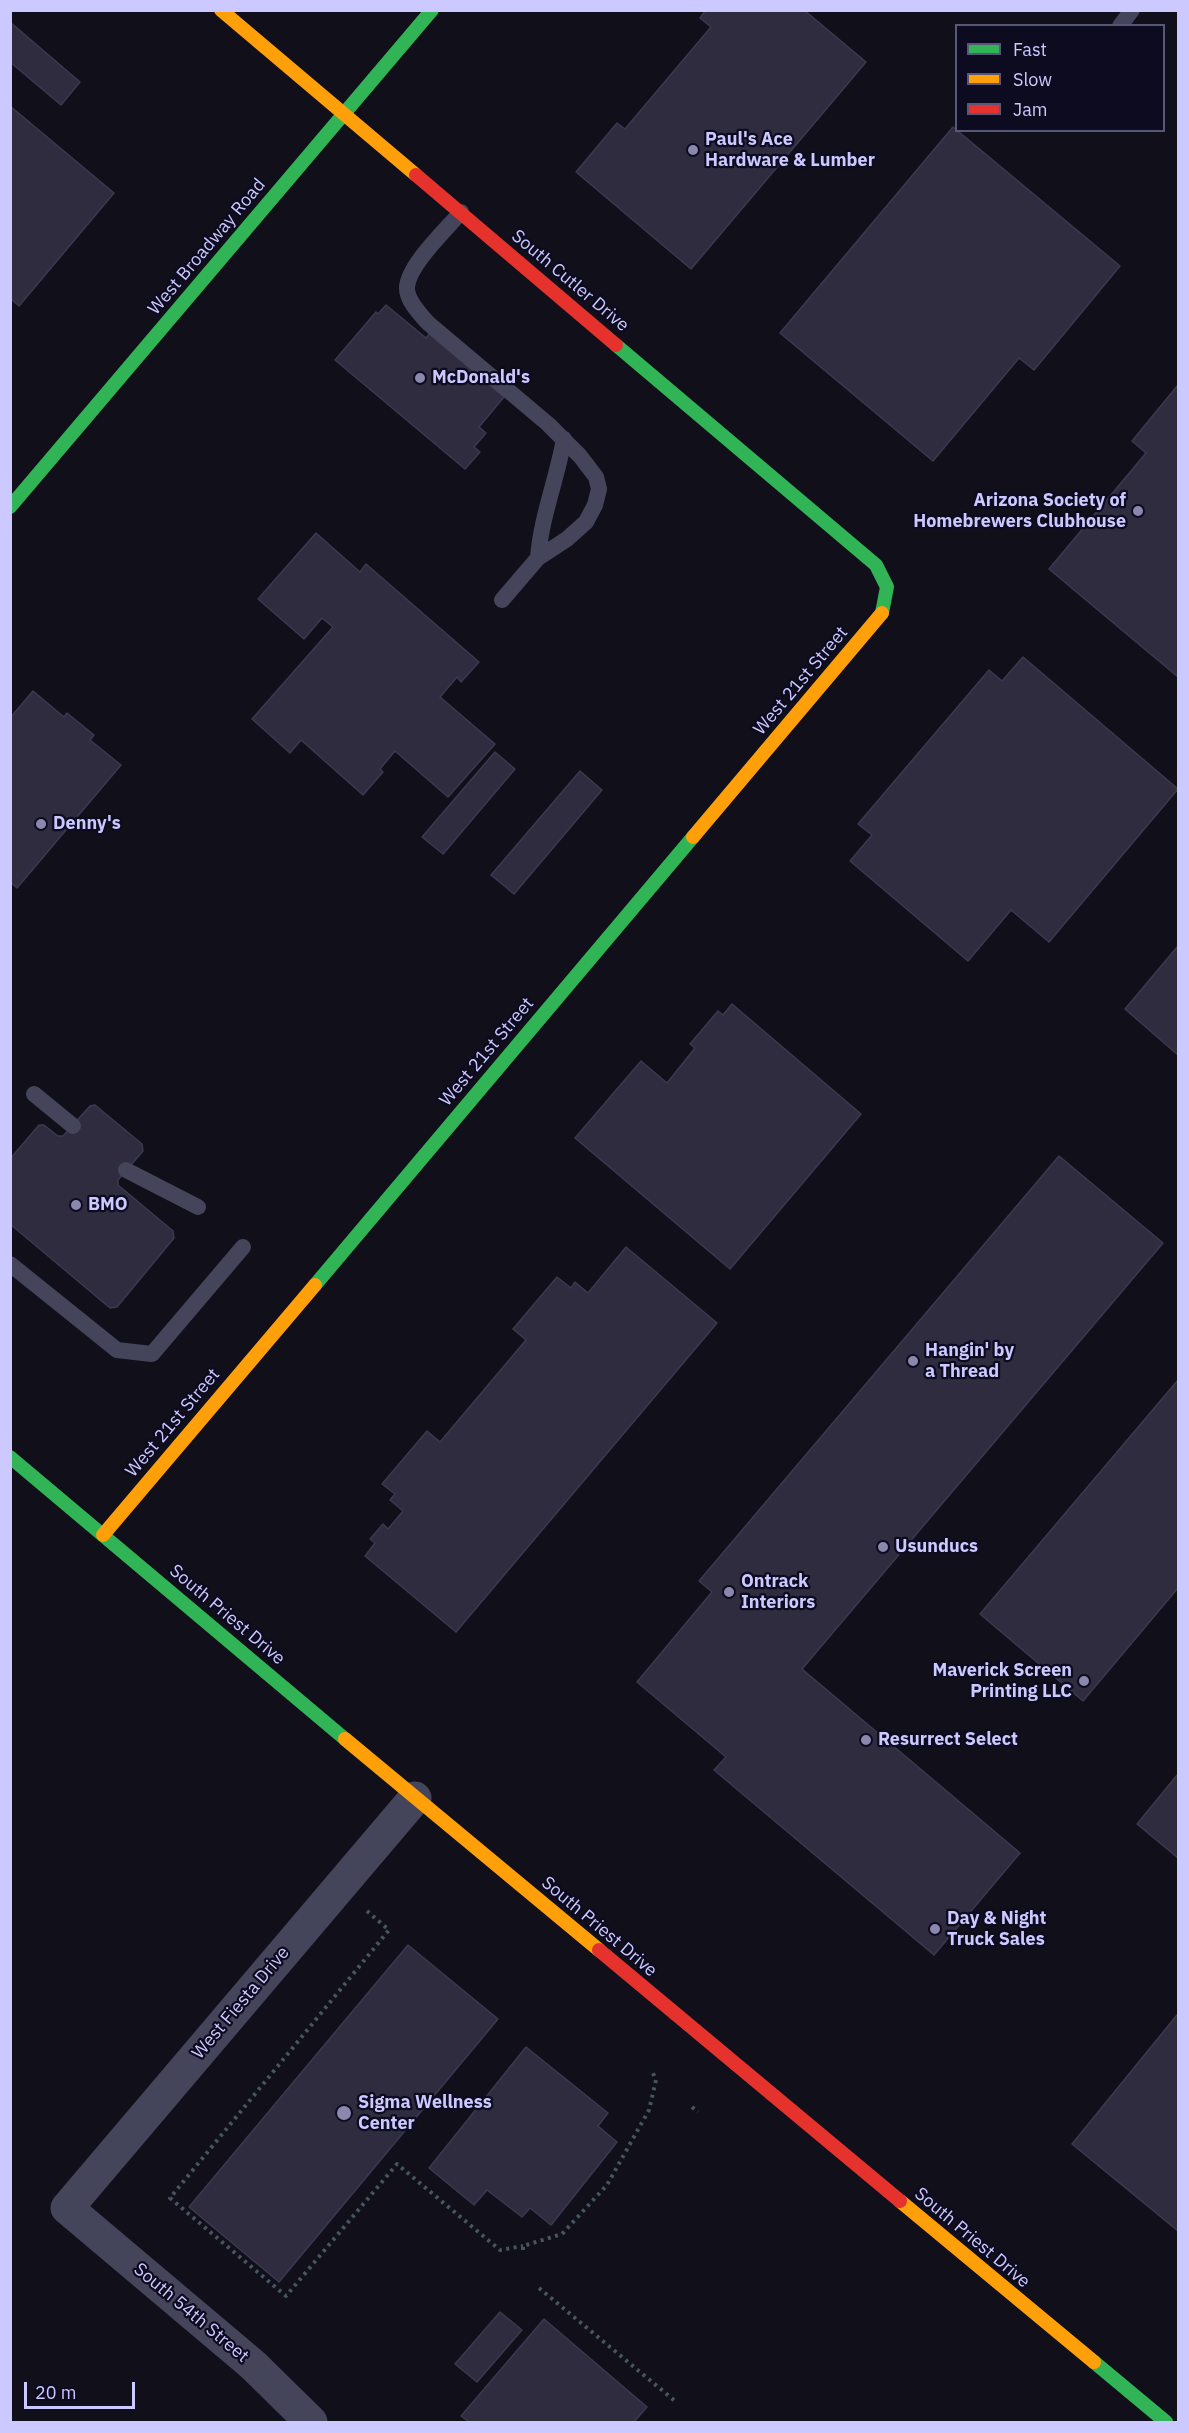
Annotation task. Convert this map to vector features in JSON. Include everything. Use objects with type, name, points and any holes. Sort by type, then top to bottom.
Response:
[{"type":"main road","name":"South Cutler Drive","points":[[221,10],[876,566],[887,587]]},
{"type":"main road","name":"West Broadway Road","points":[[10,507],[432,10]]},
{"type":"main road","name":"West 21st Street","points":[[103,1535],[882,614],[887,587]]},
{"type":"main road","name":"South Priest Drive","points":[[10,1457],[415,1798],[1166,2422]]},
{"type":"street","name":"West Fiesta Drive","points":[[67,2208],[415,1798]]},
{"type":"street","name":"South 54th Street","points":[[67,2208],[253,2366],[311,2422]]},
{"type":"lane","points":[[1122,24],[1132,10]]},
{"type":"lane","points":[[461,212],[413,269],[407,289],[414,307],[428,323],[564,439],[590,466],[599,489],[596,505],[586,522],[567,539],[538,558],[502,600]]},
{"type":"lane","points":[[538,558],[539,534],[560,462],[564,439]]},
{"type":"lane","points":[[34,1094],[73,1126]]},
{"type":"lane","points":[[126,1170],[198,1207]]},
{"type":"lane","points":[[10,1264],[117,1350],[152,1353],[243,1247]]},
{"type":"path","points":[[367,1911],[390,1930],[170,2198],[286,2296],[397,2164],[501,2250],[523,2248],[562,2234],[607,2185],[649,2110],[658,2080],[651,2070]]},
{"type":"path","points":[[692,2107],[698,2112]]},
{"type":"path","points":[[539,2288],[675,2401]]},
{"type":"building","name":"Paul's Ace Hardware & Lumber","points":[[706,10],[804,10],[866,62],[691,269],[576,172],[617,123],[625,129],[711,27],[700,18]]},
{"type":"building","points":[[10,22],[80,82],[61,105],[10,62]]},
{"type":"building","points":[[10,106],[114,193],[19,306],[10,298]]},
{"type":"building","points":[[953,127],[955,132],[959,132],[1120,266],[1034,370],[1019,358],[933,461],[780,333]]},
{"type":"building","name":"McDonald's","points":[[386,305],[426,338],[429,334],[504,397],[479,427],[486,433],[474,447],[480,452],[465,469],[335,360],[376,312],[378,314]]},
{"type":"building","name":"Arizona Society of Homebrewers Clubhouse","points":[[1178,385],[1178,677],[1049,569],[1146,453],[1132,441]]},
{"type":"building","points":[[316,533],[360,572],[366,564],[479,662],[461,682],[457,677],[440,697],[495,744],[448,797],[395,751],[380,769],[383,772],[363,795],[301,740],[290,753],[252,719],[333,627],[322,618],[304,639],[258,599]]},
{"type":"building","points":[[1023,657],[1178,789],[1049,942],[1011,910],[968,961],[850,861],[872,835],[858,824],[989,670],[1002,681]]},
{"type":"building","name":"Denny's","points":[[33,691],[64,717],[67,713],[94,735],[90,740],[121,765],[17,888],[10,882],[10,718]]},
{"type":"building","points":[[495,752],[515,769],[443,854],[422,837]]},
{"type":"building","points":[[580,771],[602,790],[514,894],[491,875]]},
{"type":"building","points":[[1178,946],[1178,1055],[1125,1009]]},
{"type":"building","points":[[732,1004],[861,1114],[730,1269],[575,1138],[641,1061],[667,1083],[695,1048],[690,1044],[718,1011],[723,1015]]},
{"type":"building","name":"BMO","points":[[95,1105],[142,1144],[143,1151],[118,1180],[118,1185],[173,1231],[174,1238],[117,1307],[110,1308],[10,1224],[10,1159],[39,1125],[44,1125],[58,1136],[63,1136],[90,1106]]},
{"type":"building","points":[[1059,1156],[1163,1243],[802,1669],[1020,1853],[934,1955],[714,1770],[726,1757],[637,1682],[712,1592],[699,1581]]},
{"type":"building","points":[[626,1247],[717,1323],[456,1632],[365,1556],[375,1543],[370,1539],[383,1524],[388,1529],[403,1511],[390,1500],[395,1494],[382,1484],[427,1431],[440,1442],[526,1340],[513,1329],[557,1277],[571,1288],[575,1282],[588,1293]]},
{"type":"building","points":[[1178,1380],[1178,1588],[1083,1701],[980,1614]]},
{"type":"building","points":[[1178,1774],[1178,1858],[1137,1824]]},
{"type":"building","name":"Sigma Wellness Center","points":[[408,1945],[498,2019],[279,2282],[189,2207]]},
{"type":"building","points":[[1178,2016],[1178,2231],[1072,2144]]},
{"type":"building","points":[[526,2047],[608,2113],[598,2126],[617,2142],[551,2225],[530,2208],[522,2217],[487,2190],[474,2205],[429,2168]]},
{"type":"building","points":[[500,2312],[522,2330],[477,2382],[455,2364]]},
{"type":"building","points":[[544,2319],[647,2407],[634,2422],[469,2422],[461,2416]]},
{"type":"traffic: fast","points":[[10,507],[432,10]]},
{"type":"traffic: fast","points":[[616,345],[876,565],[887,587],[882,613]]},
{"type":"traffic: fast","points":[[315,1285],[693,837]]},
{"type":"traffic: fast","points":[[10,1457],[345,1739]]},
{"type":"traffic: fast","points":[[1094,2362],[1166,2422]]},
{"type":"traffic: slow","points":[[221,10],[416,175]]},
{"type":"traffic: slow","points":[[693,837],[882,613]]},
{"type":"traffic: slow","points":[[103,1535],[315,1285]]},
{"type":"traffic: slow","points":[[345,1739],[599,1950]]},
{"type":"traffic: slow","points":[[900,2201],[1094,2362]]},
{"type":"traffic: jam","points":[[416,175],[616,345]]},
{"type":"traffic: jam","points":[[599,1950],[900,2201]]},
{"type":"place","name":"Paul's Ace Hardware & Lumber","points":[[693,150]]},
{"type":"place","name":"McDonald's","points":[[420,378]]},
{"type":"place","name":"Arizona Society of Homebrewers Clubhouse","points":[[1138,511]]},
{"type":"place","name":"Denny's","points":[[41,824]]},
{"type":"place","name":"BMO","points":[[76,1205]]},
{"type":"place","name":"Hangin' by a Thread","points":[[913,1361]]},
{"type":"place","name":"Usunducs","points":[[883,1547]]},
{"type":"place","name":"Ontrack Interiors","points":[[729,1592]]},
{"type":"place","name":"Maverick Screen Printing LLC","points":[[1084,1681]]},
{"type":"place","name":"Resurrect Select","points":[[866,1740]]},
{"type":"place","name":"Day & Night Truck Sales","points":[[935,1929]]},
{"type":"place","name":"Sigma Wellness Center","points":[[344,2113]]}]
